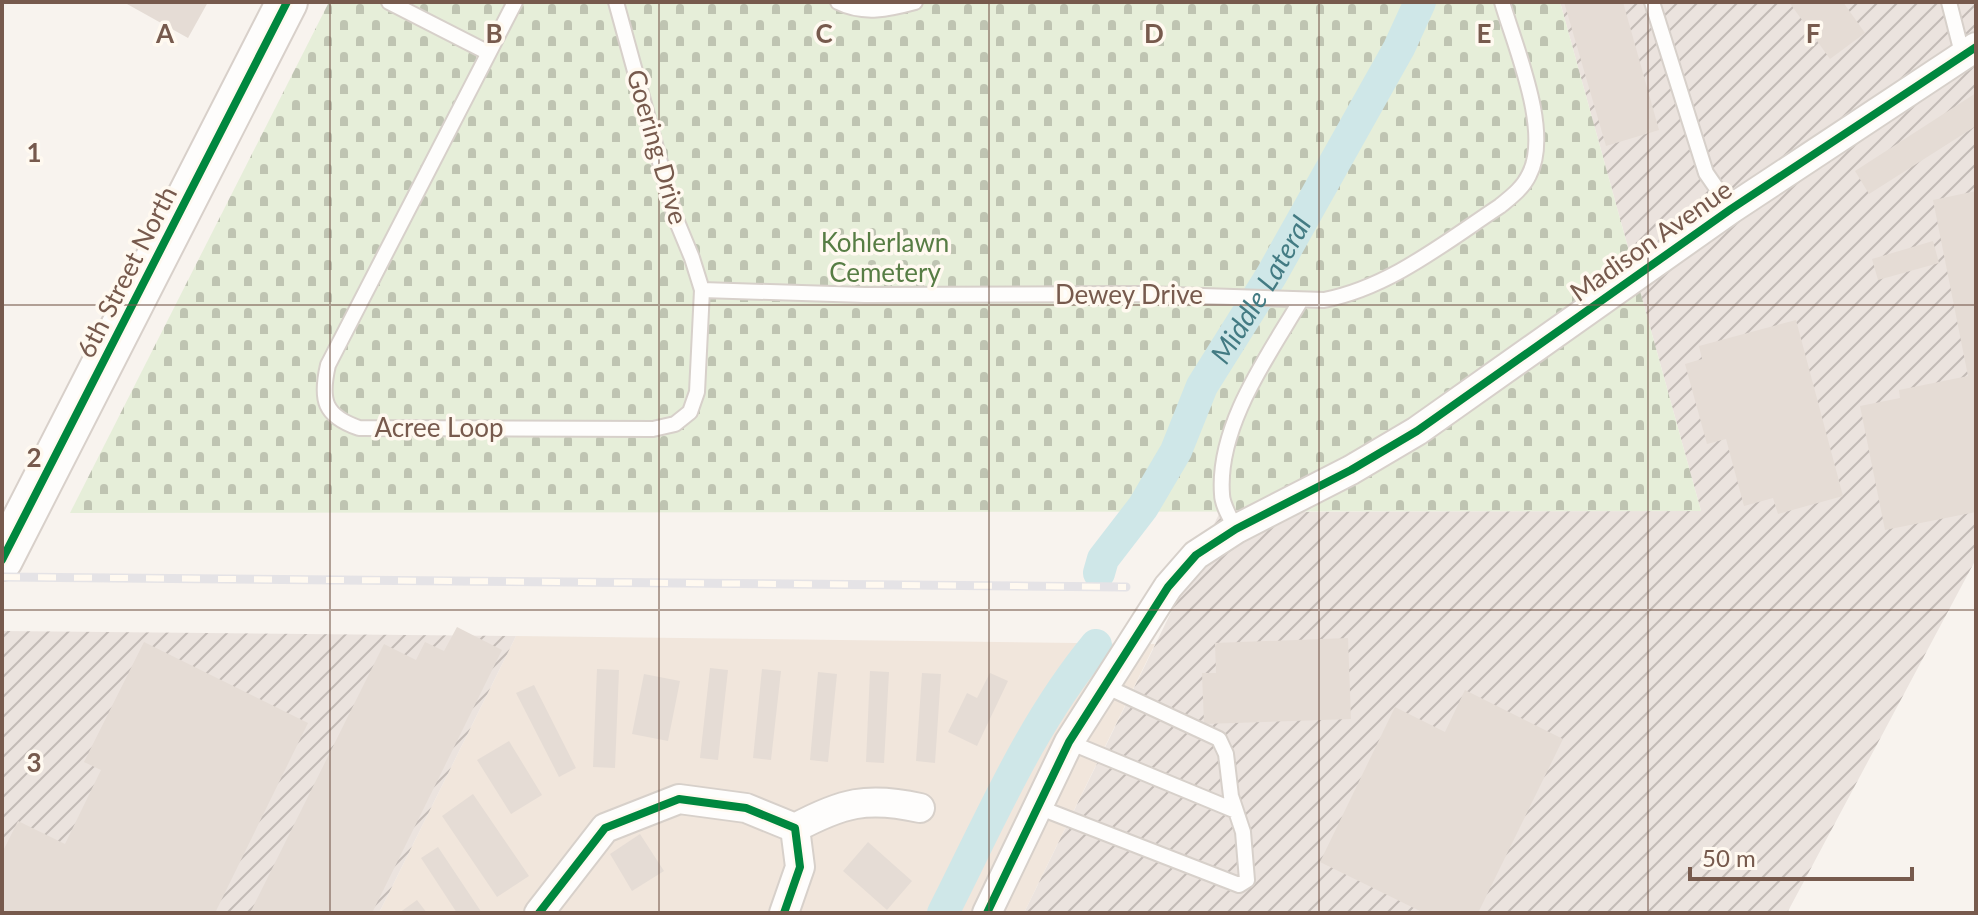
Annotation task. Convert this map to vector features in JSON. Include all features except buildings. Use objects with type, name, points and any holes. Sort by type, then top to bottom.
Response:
[{"type":"street","name":"6th Street North","points":[[2,560],[287,2]]},
{"type":"street","name":"Madison Avenue","points":[[987,913],[1069,742],[1168,587],[1196,555],[1236,529],[1351,470],[1417,431],[1731,209],[1969,52]]},
{"type":"street","points":[[539,913],[605,828],[679,799],[746,808],[795,828]]},
{"type":"street","points":[[795,828],[822,813],[858,802],[888,801],[920,808]]},
{"type":"street","points":[[784,913],[800,867],[795,828]]},
{"type":"lane","points":[[389,2],[487,52]]},
{"type":"lane","name":"Acree Loop","points":[[515,2],[328,365],[324,385],[327,405],[339,421],[359,428],[653,429],[675,424],[690,412],[697,392],[702,290]]},
{"type":"lane","name":"Goering Drive","points":[[616,2],[675,217],[702,290]]},
{"type":"lane","points":[[838,2],[859,10],[887,10],[915,2]]},
{"type":"lane","name":"Dewey Drive","points":[[702,290],[865,295],[1242,296],[1301,300],[1352,295],[1379,283],[1500,206],[1517,192],[1530,175],[1537,152],[1537,128],[1502,2]]},
{"type":"lane","points":[[1652,2],[1706,173],[1731,209]]},
{"type":"lane","points":[[1949,2],[1969,52]]},
{"type":"lane","points":[[1236,529],[1222,497],[1229,437],[1262,363],[1301,300]]},
{"type":"lane","points":[[1038,807],[1239,885],[1247,880],[1243,832],[1231,796],[1226,754],[1219,739],[1105,686]]},
{"type":"lane","points":[[1069,742],[1236,811]]},
{"type":"shaded area","points":[[1560,2],[1976,2],[1976,559],[1787,913],[1024,913],[1220,512],[1701,511]]},
{"type":"shaded area","points":[[3,631],[516,636],[379,913],[2,913]]},
{"type":"shaded area","points":[[516,636],[1155,644],[1024,913],[379,913]]},
{"type":"green space","name":"Kohlerlawn Cemetery","points":[[329,2],[1560,2],[1701,511],[70,513]]},
{"type":"waterway","name":"Middle Lateral","points":[[1099,573],[1103,559],[1143,507],[1176,451],[1202,386],[1271,276],[1399,48],[1420,2]]},
{"type":"waterway","name":"Middle Lateral","points":[[943,913],[1031,741],[1072,676],[1096,645]]},
{"type":"railway","points":[[2,577],[1126,587]]},
{"type":"cycle path","points":[[2,560],[287,2]]},
{"type":"cycle path","points":[[987,913],[1069,742],[1168,587],[1196,555],[1236,529],[1351,470],[1417,431],[1731,209],[1976,47]]},
{"type":"cycle path","points":[[539,913],[605,828],[679,799],[746,808],[795,828],[800,867],[784,913]]}]
